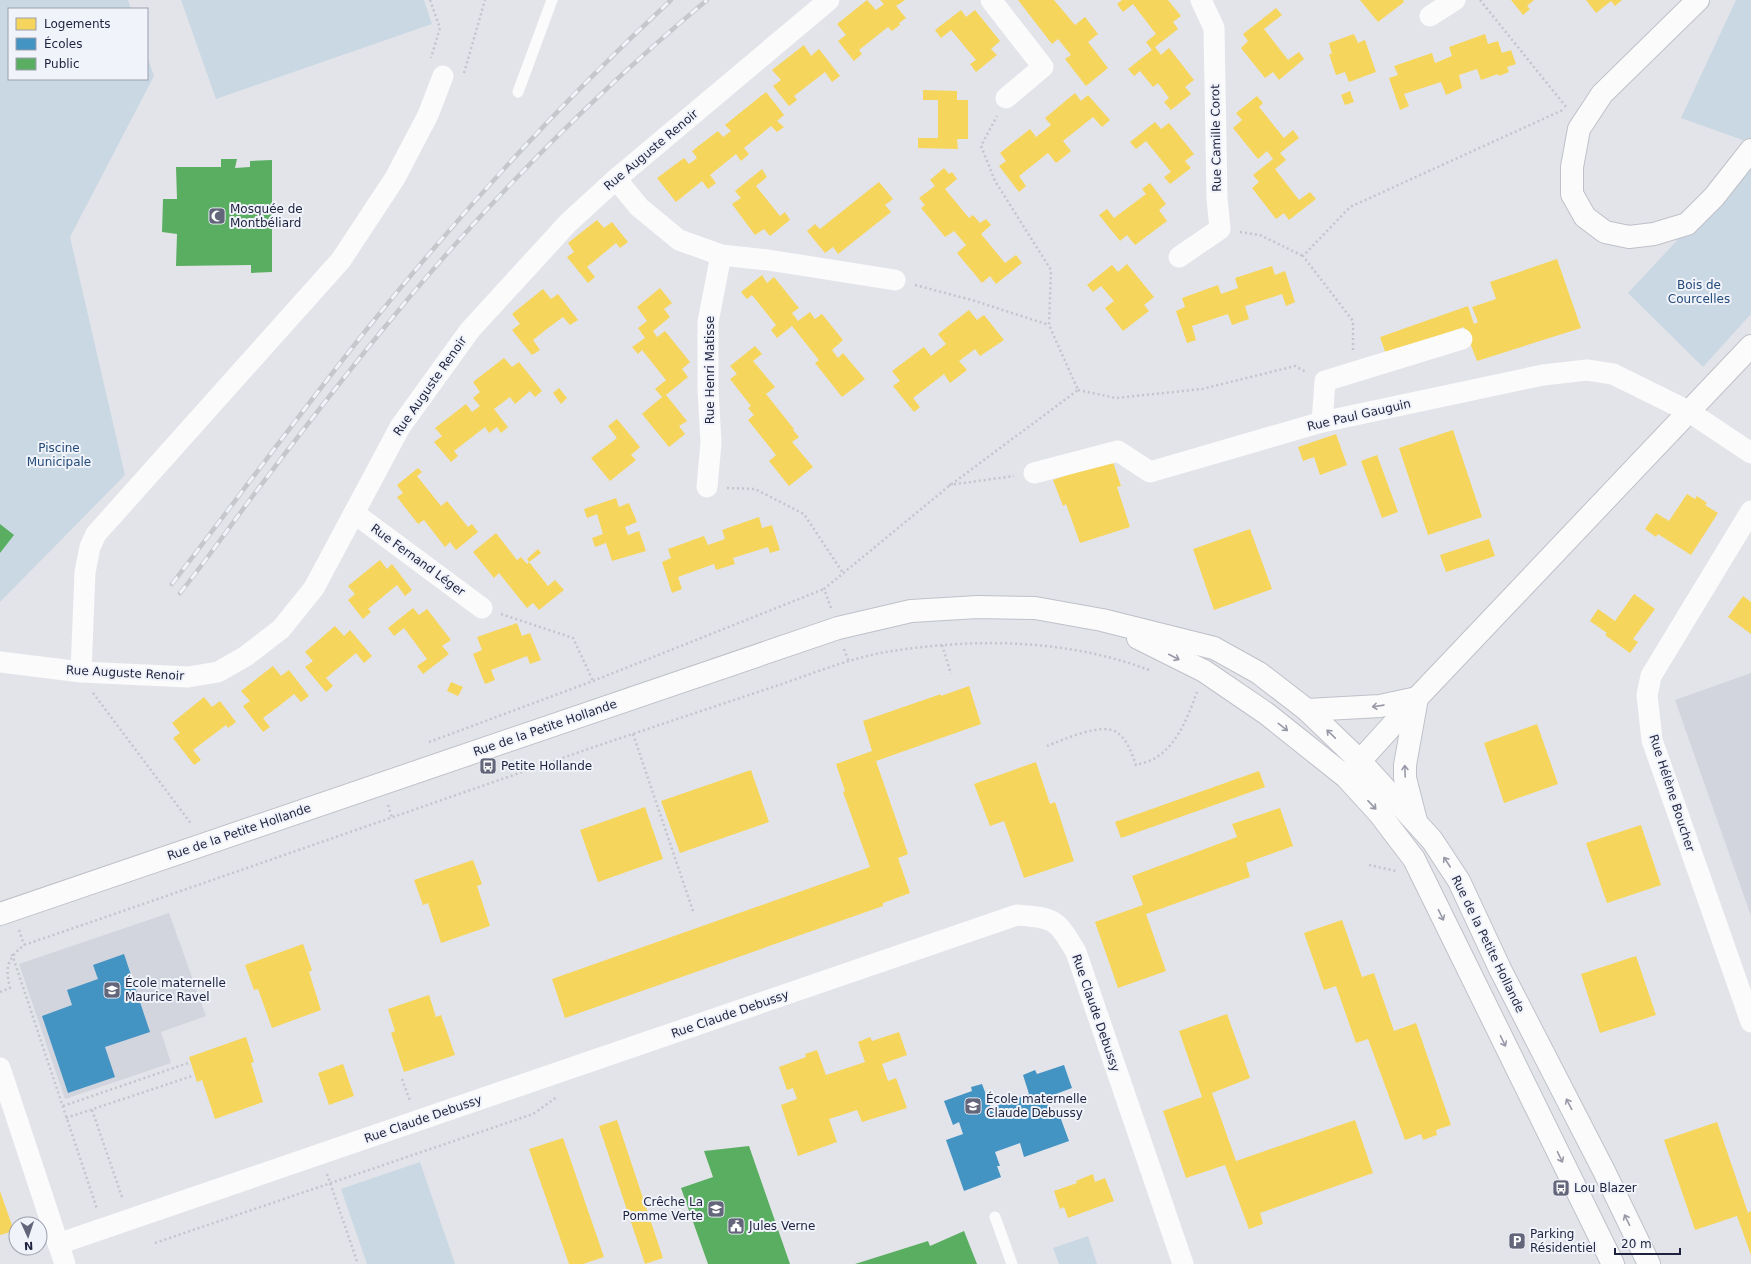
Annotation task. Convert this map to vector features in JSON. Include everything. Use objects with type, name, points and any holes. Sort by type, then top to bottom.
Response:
[{"type":"street","name":"Rue Auguste Renoir","points":[[0,662],[89,673],[188,677],[218,672],[246,656],[281,629],[314,588],[400,427],[470,330],[568,223],[616,179],[829,0]]},
{"type":"street","points":[[991,0],[1043,67],[1006,98]]},
{"type":"street","name":"Rue Camille Corot","points":[[1201,0],[1214,28],[1217,198],[1220,229]]},
{"type":"street","points":[[1430,16],[1455,0]]},
{"type":"street","points":[[1698,0],[1602,94],[1579,129],[1572,167],[1572,194],[1585,217],[1605,232],[1628,237],[1654,234],[1686,224],[1714,197],[1751,150]]},
{"type":"street","points":[[89,673],[85,572],[90,548],[96,534],[341,260],[395,178],[428,115],[443,76]]},
{"type":"street","points":[[616,179],[639,207],[679,240],[721,255],[768,260],[895,280]]},
{"type":"street","points":[[1179,257],[1220,229]]},
{"type":"street","name":"Rue Henri Matisse","points":[[707,487],[711,443],[708,390],[708,322],[721,255]]},
{"type":"street","points":[[1322,422],[1325,381],[1462,339]]},
{"type":"street","points":[[1353,769],[1417,698],[1751,346]]},
{"type":"street","name":"Rue Paul Gauguin","points":[[1034,473],[1118,451],[1150,472],[1322,422],[1543,375],[1587,370],[1614,374],[1688,412],[1751,453]]},
{"type":"street","name":"Rue Hélène Boucher","points":[[1751,511],[1651,676],[1647,695],[1652,740],[1751,1022]]},
{"type":"street","name":"Rue Fernand Léger","points":[[354,513],[482,608]]},
{"type":"street","name":"Rue de la Petite Hollande","points":[[0,914],[838,628],[911,611],[978,607],[1035,608],[1102,620],[1214,648],[1259,673],[1307,710],[1353,769],[1379,813],[1414,859],[1613,1264]]},
{"type":"street","name":"Rue de la Petite Hollande","points":[[1102,620],[1204,671],[1267,714],[1353,769],[1416,822],[1432,840],[1459,882],[1500,969],[1604,1171],[1649,1264]]},
{"type":"street","points":[[1307,710],[1380,706],[1417,698]]},
{"type":"street","points":[[1416,822],[1405,778],[1405,765],[1417,698]]},
{"type":"street","name":"Rue Claude Debussy","points":[[58,1244],[1017,915],[1044,917],[1060,926],[1076,952],[1183,1264]]},
{"type":"street","points":[[0,1068],[65,1264]]},
{"type":"lane","points":[[518,92],[552,0]]},
{"type":"lane","points":[[995,1217],[1012,1264]]},
{"type":"path","points":[[430,0],[440,28],[430,62],[443,76],[463,76],[485,0]]},
{"type":"path","points":[[1480,0],[1567,108]]},
{"type":"path","points":[[1303,256],[1350,207],[1567,108],[1602,94]]},
{"type":"path","points":[[1006,98],[981,146],[995,181],[1051,270],[1049,325],[1078,390]]},
{"type":"path","points":[[1220,229],[1260,235],[1303,256],[1353,320],[1354,372]]},
{"type":"path","points":[[895,280],[972,300],[1049,325]]},
{"type":"path","points":[[424,744],[593,681],[824,589],[949,486],[1078,390],[1116,398],[1202,389],[1295,366],[1325,381]]},
{"type":"path","points":[[949,486],[1034,473]]},
{"type":"path","points":[[707,487],[755,489],[804,514],[843,573]]},
{"type":"path","points":[[824,589],[849,662]]},
{"type":"path","points":[[482,608],[573,638],[593,681]]},
{"type":"path","points":[[0,992],[10,988],[7,977],[8,966],[12,954],[24,945],[634,734],[849,662],[888,652],[942,645],[982,643],[1038,645],[1084,652],[1136,665],[1156,673]]},
{"type":"path","points":[[942,645],[951,674]]},
{"type":"path","points":[[89,673],[93,694],[196,829]]},
{"type":"path","points":[[1047,746],[1091,730],[1109,730],[1118,732],[1128,745],[1136,765],[1155,758],[1167,749],[1185,725],[1197,691],[1190,688]]},
{"type":"path","points":[[634,734],[694,914]]},
{"type":"path","points":[[12,954],[104,1229]]},
{"type":"path","points":[[63,1106],[188,1063]]},
{"type":"path","points":[[66,1118],[192,1076]]},
{"type":"path","points":[[156,1243],[533,1114],[561,1094]]},
{"type":"path","points":[[92,1110],[130,1220]]},
{"type":"path","points":[[320,1154],[358,1264]]},
{"type":"shaded area","points":[[1751,673],[1751,916],[1675,700]]},
{"type":"shaded area","name":"École maternelle Maurice Ravel","points":[[169,913],[206,1016],[161,1032],[171,1063],[65,1099],[19,964]]},
{"type":"green space","name":"Piscine Municipale","points":[[0,0],[128,0],[131,8],[8,8],[8,80],[148,80],[148,59],[154,76],[70,237],[125,475],[0,602]]},
{"type":"green space","points":[[181,0],[424,0],[432,24],[216,99]]},
{"type":"green space","points":[[1736,0],[1751,0],[1751,143],[1681,118]]},
{"type":"green space","name":"Bois de Courcelles","points":[[1751,161],[1751,314],[1703,367],[1628,293]]},
{"type":"green space","points":[[420,1162],[455,1264],[367,1264],[341,1189]]},
{"type":"green space","points":[[1088,1236],[1097,1264],[1059,1264],[1053,1248]]},
{"type":"building: Logements","points":[[867,0],[876,10],[884,4],[880,0],[905,0],[896,6],[906,18],[892,31],[888,27],[859,50],[862,54],[854,61],[838,41],[846,35],[837,24]]},
{"type":"building: Logements","points":[[1018,0],[1054,0],[1075,25],[1085,17],[1098,34],[1088,42],[1108,68],[1086,86],[1065,59],[1071,55],[1058,39],[1052,44]]},
{"type":"building: Logements","points":[[1122,0],[1168,0],[1181,16],[1173,22],[1178,29],[1155,47],[1161,55],[1169,48],[1194,80],[1185,87],[1191,94],[1171,110],[1164,102],[1169,98],[1158,83],[1153,87],[1140,71],[1134,76],[1128,69],[1152,50],[1146,42],[1156,34],[1133,4],[1123,12],[1117,4]]},
{"type":"building: Logements","points":[[1360,0],[1403,0],[1404,2],[1378,22]]},
{"type":"building: Logements","points":[[1511,0],[1534,0],[1527,6],[1530,9],[1523,15]]},
{"type":"building: Logements","points":[[1586,0],[1622,0],[1615,6],[1611,1],[1596,13]]},
{"type":"building: Logements","points":[[1276,8],[1282,15],[1264,29],[1288,60],[1299,52],[1304,59],[1279,80],[1273,72],[1265,78],[1241,48],[1248,41],[1243,34]]},
{"type":"building: Logements","points":[[961,10],[966,17],[975,10],[1000,41],[991,49],[997,55],[976,72],[970,64],[976,60],[951,30],[941,38],[935,30]]},
{"type":"building: Logements","points":[[1354,34],[1358,43],[1365,40],[1376,72],[1349,82],[1345,72],[1336,75],[1329,54],[1332,54],[1329,43]]},
{"type":"building: Logements","points":[[1485,34],[1488,44],[1498,41],[1502,53],[1511,50],[1516,64],[1507,67],[1509,72],[1481,80],[1477,69],[1459,75],[1462,88],[1446,95],[1441,82],[1404,94],[1409,106],[1400,110],[1389,78],[1398,75],[1394,66],[1432,53],[1435,63],[1452,56],[1449,47]]},
{"type":"building: Logements","points":[[804,45],[811,56],[819,49],[840,76],[832,82],[825,72],[794,96],[797,100],[789,106],[773,86],[781,80],[772,70]]},
{"type":"building: Logements","points":[[923,90],[957,91],[957,100],[968,100],[968,139],[957,139],[958,149],[918,148],[918,138],[938,138],[938,100],[923,100]]},
{"type":"building: Logements","points":[[1350,91],[1354,102],[1345,105],[1341,95]]},
{"type":"building: Logements","points":[[766,92],[784,115],[777,121],[784,127],[777,132],[771,126],[744,148],[749,154],[741,161],[736,154],[710,175],[716,183],[708,189],[702,181],[676,202],[657,178],[684,158],[689,164],[697,158],[692,151],[718,131],[723,137],[731,131],[725,125]]},
{"type":"building: Logements","points":[[1075,93],[1081,101],[1088,95],[1110,120],[1102,127],[1093,117],[1063,141],[1071,151],[1065,156],[1056,163],[1048,153],[1019,176],[1026,186],[1019,192],[999,166],[1006,161],[1000,153],[1030,129],[1036,137],[1051,125],[1045,118]]},
{"type":"building: Logements","points":[[1257,96],[1263,103],[1259,107],[1284,138],[1293,130],[1299,138],[1280,153],[1286,160],[1275,169],[1299,200],[1310,192],[1316,199],[1289,220],[1284,213],[1276,219],[1252,188],[1259,182],[1253,175],[1273,159],[1267,151],[1258,159],[1233,128],[1242,120],[1236,113]]},
{"type":"building: Logements","points":[[1155,122],[1161,129],[1169,123],[1194,154],[1185,161],[1191,168],[1170,184],[1164,177],[1171,172],[1146,141],[1136,149],[1130,142]]},
{"type":"building: Logements","points":[[944,168],[949,174],[952,172],[957,179],[945,189],[969,218],[973,215],[980,223],[986,219],[991,225],[981,234],[1005,263],[1016,255],[1022,263],[996,284],[990,276],[982,283],[957,253],[966,245],[954,231],[945,237],[921,208],[925,205],[919,198],[935,186],[930,180]]},
{"type":"building: Logements","points":[[762,169],[767,177],[756,186],[780,216],[785,212],[790,220],[770,236],[764,229],[755,235],[732,204],[741,198],[735,191]]},
{"type":"building: Logements","points":[[879,182],[893,199],[885,205],[891,212],[838,254],[833,247],[825,253],[807,231],[815,224],[820,229]]},
{"type":"building: Logements","points":[[1150,183],[1166,204],[1159,210],[1167,221],[1135,245],[1127,235],[1120,241],[1099,215],[1107,209],[1114,218],[1146,194],[1142,189]]},
{"type":"building: Logements","points":[[597,220],[604,228],[612,222],[628,242],[620,248],[616,243],[587,267],[595,277],[588,283],[567,257],[574,252],[568,243]]},
{"type":"building: Logements","points":[[1557,259],[1581,328],[1477,361],[1464,327],[1386,354],[1380,337],[1468,306],[1474,324],[1478,322],[1472,307],[1496,299],[1490,282]]},
{"type":"building: Logements","points":[[1127,264],[1154,297],[1144,305],[1149,311],[1123,331],[1105,308],[1114,301],[1101,286],[1093,292],[1087,285],[1112,265],[1118,272]]},
{"type":"building: Logements","points":[[1272,266],[1275,275],[1285,271],[1295,302],[1286,306],[1282,294],[1245,306],[1249,319],[1232,325],[1228,314],[1192,326],[1196,340],[1187,343],[1176,311],[1185,307],[1182,298],[1218,285],[1221,294],[1238,288],[1235,278]]},
{"type":"building: Logements","points":[[762,275],[767,283],[774,277],[799,308],[792,313],[798,321],[810,312],[815,319],[822,314],[843,340],[832,350],[838,358],[843,353],[865,379],[842,397],[815,363],[819,360],[792,326],[777,338],[771,330],[776,325],[752,295],[747,299],[741,292]]},
{"type":"building: Logements","points":[[660,288],[672,303],[664,309],[670,317],[653,331],[657,337],[665,331],[690,362],[682,369],[688,377],[666,395],[687,421],[679,426],[685,434],[669,447],[642,414],[662,397],[655,389],[666,380],[642,350],[638,354],[632,347],[645,338],[638,328],[647,321],[637,307]]},
{"type":"building: Logements","points":[[543,289],[551,299],[558,294],[578,320],[570,325],[563,317],[548,328],[533,340],[540,350],[532,355],[512,330],[520,324],[512,314]]},
{"type":"building: Logements","points":[[969,310],[977,320],[984,315],[1004,340],[980,356],[975,349],[959,361],[967,370],[950,383],[944,374],[913,398],[920,407],[914,412],[893,386],[900,381],[892,371],[924,347],[931,356],[946,344],[938,334]]},
{"type":"building: Logements","points":[[755,346],[762,354],[753,361],[775,387],[766,394],[794,429],[793,430],[799,437],[792,442],[813,467],[789,486],[769,461],[776,455],[748,420],[754,415],[748,408],[751,406],[730,379],[737,374],[730,366]]},
{"type":"building: Logements","points":[[504,358],[512,367],[519,362],[542,391],[535,397],[530,391],[515,404],[510,397],[494,409],[508,427],[501,433],[497,427],[489,433],[485,427],[454,451],[458,456],[451,462],[434,442],[442,436],[435,428],[466,404],[472,412],[480,406],[473,398],[480,392],[473,382]]},
{"type":"building: Logements","points":[[559,388],[567,398],[561,404],[553,393]]},
{"type":"building: Logements","points":[[617,419],[640,447],[631,455],[636,460],[610,481],[591,458],[617,438],[608,426]]},
{"type":"building: Logements","points":[[1453,430],[1482,517],[1428,535],[1399,448]]},
{"type":"building: Logements","points":[[1336,434],[1347,465],[1320,475],[1314,457],[1303,461],[1298,447]]},
{"type":"building: Logements","points":[[1377,455],[1398,512],[1382,518],[1361,461]]},
{"type":"building: Logements","points":[[1112,459],[1121,486],[1117,487],[1130,527],[1080,543],[1066,504],[1063,506],[1053,480]]},
{"type":"building: Logements","points":[[418,468],[422,472],[417,476],[441,506],[447,501],[468,527],[472,524],[478,532],[456,550],[450,542],[445,547],[424,520],[418,524],[397,497],[403,493],[397,485]]},
{"type":"building: Logements","points":[[1687,494],[1695,499],[1697,496],[1707,503],[1705,505],[1718,513],[1691,555],[1658,534],[1656,537],[1645,529],[1656,513],[1669,521]]},
{"type":"building: Logements","points":[[616,498],[619,507],[629,503],[637,522],[625,527],[628,535],[639,531],[646,551],[612,561],[606,543],[595,547],[592,538],[603,534],[597,514],[587,518],[584,509]]},
{"type":"building: Logements","points":[[759,517],[762,528],[772,525],[780,550],[770,553],[768,547],[733,558],[735,564],[716,570],[714,564],[678,577],[682,589],[672,593],[662,562],[671,558],[668,549],[704,536],[708,545],[725,539],[722,530]]},
{"type":"building: Logements","points":[[1250,529],[1272,589],[1214,610],[1193,549]]},
{"type":"building: Logements","points":[[496,533],[517,560],[521,557],[527,564],[529,562],[548,586],[555,580],[564,590],[539,610],[533,603],[527,608],[499,573],[494,578],[473,552]]},
{"type":"building: Logements","points":[[1489,539],[1495,556],[1446,572],[1440,555]]},
{"type":"building: Logements","points":[[538,549],[541,553],[529,562],[527,559]]},
{"type":"building: Logements","points":[[380,560],[387,569],[392,564],[412,590],[405,596],[397,585],[368,609],[371,612],[363,619],[348,600],[355,594],[348,586]]},
{"type":"building: Logements","points":[[1634,594],[1655,609],[1633,639],[1638,642],[1630,653],[1605,635],[1607,633],[1590,621],[1598,609],[1615,621]]},
{"type":"building: Logements","points":[[1743,596],[1751,602],[1751,634],[1728,617]]},
{"type":"building: Logements","points":[[413,608],[419,615],[427,609],[451,640],[442,646],[449,654],[423,674],[417,666],[427,659],[404,628],[394,636],[388,628]]},
{"type":"building: Logements","points":[[517,623],[522,636],[530,633],[541,660],[530,664],[527,656],[491,670],[495,680],[485,684],[473,654],[482,650],[477,637]]},
{"type":"building: Logements","points":[[335,626],[344,636],[350,630],[372,656],[364,663],[356,653],[326,678],[333,686],[326,692],[305,667],[313,661],[305,652]]},
{"type":"building: Logements","points":[[273,666],[281,676],[289,670],[309,696],[301,702],[294,694],[263,718],[270,727],[263,732],[243,706],[250,701],[241,691]]},
{"type":"building: Logements","points":[[451,682],[463,687],[458,696],[447,691]]},
{"type":"building: Logements","points":[[969,686],[981,724],[876,761],[908,854],[898,858],[910,893],[883,903],[883,906],[565,1018],[552,979],[870,867],[843,792],[845,791],[836,764],[872,751],[863,721]]},
{"type":"building: Logements","points":[[204,697],[212,707],[220,701],[236,722],[228,728],[226,725],[193,750],[201,760],[194,765],[173,738],[180,733],[172,723]]},
{"type":"building: Logements","points":[[1537,724],[1558,784],[1504,803],[1484,743]]},
{"type":"building: Logements","points":[[1036,762],[1050,804],[1055,802],[1074,861],[1024,878],[1004,821],[990,826],[974,784]]},
{"type":"building: Logements","points":[[751,770],[769,822],[680,853],[661,801]]},
{"type":"building: Logements","points":[[1259,771],[1265,787],[1121,838],[1115,822]]},
{"type":"building: Logements","points":[[645,807],[663,859],[598,882],[580,830]]},
{"type":"building: Logements","points":[[1280,808],[1293,846],[1246,863],[1250,877],[1146,914],[1166,971],[1118,988],[1095,922],[1143,905],[1132,876],[1237,837],[1232,824]]},
{"type":"building: Logements","points":[[1641,825],[1661,885],[1607,903],[1586,843]]},
{"type":"building: Logements","points":[[473,860],[482,884],[477,886],[490,926],[441,943],[428,903],[423,905],[414,880]]},
{"type":"building: Logements","points":[[1342,920],[1362,977],[1374,973],[1394,1031],[1416,1023],[1451,1125],[1436,1130],[1437,1135],[1423,1140],[1421,1134],[1405,1140],[1368,1039],[1356,1043],[1336,986],[1324,990],[1304,933]]},
{"type":"building: Logements","points":[[303,944],[312,970],[309,972],[321,1010],[272,1028],[258,989],[254,990],[245,965]]},
{"type":"building: Logements","points":[[1636,956],[1656,1015],[1600,1033],[1581,974]]},
{"type":"building: Logements","points":[[429,995],[436,1017],[441,1015],[455,1055],[404,1072],[391,1033],[395,1031],[388,1009]]},
{"type":"building: Logements","points":[[1227,1014],[1250,1078],[1212,1093],[1236,1161],[1355,1120],[1373,1173],[1260,1213],[1263,1224],[1249,1229],[1225,1165],[1186,1178],[1163,1111],[1202,1097],[1179,1031]]},
{"type":"building: Logements","points":[[899,1032],[907,1055],[882,1064],[888,1081],[896,1078],[907,1108],[862,1122],[857,1110],[829,1119],[837,1142],[798,1156],[781,1105],[797,1099],[793,1088],[787,1090],[779,1067],[806,1057],[805,1054],[817,1050],[826,1075],[865,1062],[858,1042],[870,1037],[872,1041]]},
{"type":"building: Logements","points":[[246,1037],[254,1062],[251,1063],[263,1102],[215,1119],[202,1080],[197,1082],[189,1057]]},
{"type":"building: Logements","points":[[343,1064],[354,1096],[329,1105],[318,1073]]},
{"type":"building: Logements","points":[[617,1120],[663,1258],[645,1264],[599,1126]]},
{"type":"building: Logements","points":[[1717,1122],[1748,1213],[1751,1211],[1751,1255],[1737,1216],[1695,1230],[1664,1140]]},
{"type":"building: Logements","points":[[563,1138],[604,1257],[583,1264],[569,1264],[529,1149]]},
{"type":"building: Logements","points":[[1093,1174],[1095,1182],[1105,1178],[1114,1201],[1068,1218],[1064,1207],[1060,1209],[1054,1191],[1077,1183],[1076,1181]]},
{"type":"building: Logements","points":[[0,1191],[9,1216],[8,1233],[0,1235]]},
{"type":"building: Écoles","points":[[124,954],[150,1032],[105,1047],[115,1077],[68,1093],[42,1016],[72,1005],[67,990],[98,979],[93,965]]},
{"type":"building: Écoles","points":[[1064,1065],[1072,1088],[1045,1098],[1051,1114],[1058,1111],[1069,1141],[1024,1157],[1020,1143],[995,1152],[1000,1166],[997,1166],[1001,1177],[964,1191],[946,1140],[963,1134],[959,1122],[953,1125],[944,1101],[972,1091],[971,1087],[982,1084],[991,1108],[1029,1094],[1023,1075],[1035,1070],[1037,1074]]},
{"type":"building: Public","name":"Mosquée de Montbéliard","points":[[221,159],[237,159],[235,168],[250,167],[250,161],[272,160],[272,272],[251,273],[251,265],[176,266],[177,234],[162,232],[163,199],[177,199],[176,167],[221,167]]},
{"type":"building: Public","points":[[0,524],[14,535],[0,553]]},
{"type":"building: Public","name":"Jules Verne","points":[[749,1146],[790,1264],[708,1264],[681,1188],[713,1177],[704,1151]]},
{"type":"building: Public","points":[[964,1231],[977,1264],[855,1264],[928,1241],[930,1246]]},
{"type":"railway","points":[[172,584],[367,329],[475,200],[590,78],[671,0]]},
{"type":"railway","points":[[180,593],[344,378],[413,293],[452,248],[492,204],[575,119],[618,78],[707,0]]},
{"type":"place","name":"Mosquée de Montbéliard","points":[[217,216]]},
{"type":"place","name":"Petite Hollande","points":[[488,766]]},
{"type":"place","name":"École maternelle Maurice Ravel","points":[[112,990]]},
{"type":"place","name":"École maternelle Claude Debussy","points":[[973,1106]]},
{"type":"place","name":"Lou Blazer","points":[[1561,1188]]},
{"type":"place","name":"Crêche La Pomme Verte","points":[[716,1209]]},
{"type":"place","name":"Jules Verne","points":[[736,1226]]},
{"type":"place","name":"Parking Résidentiel","points":[[1517,1241]]}]
